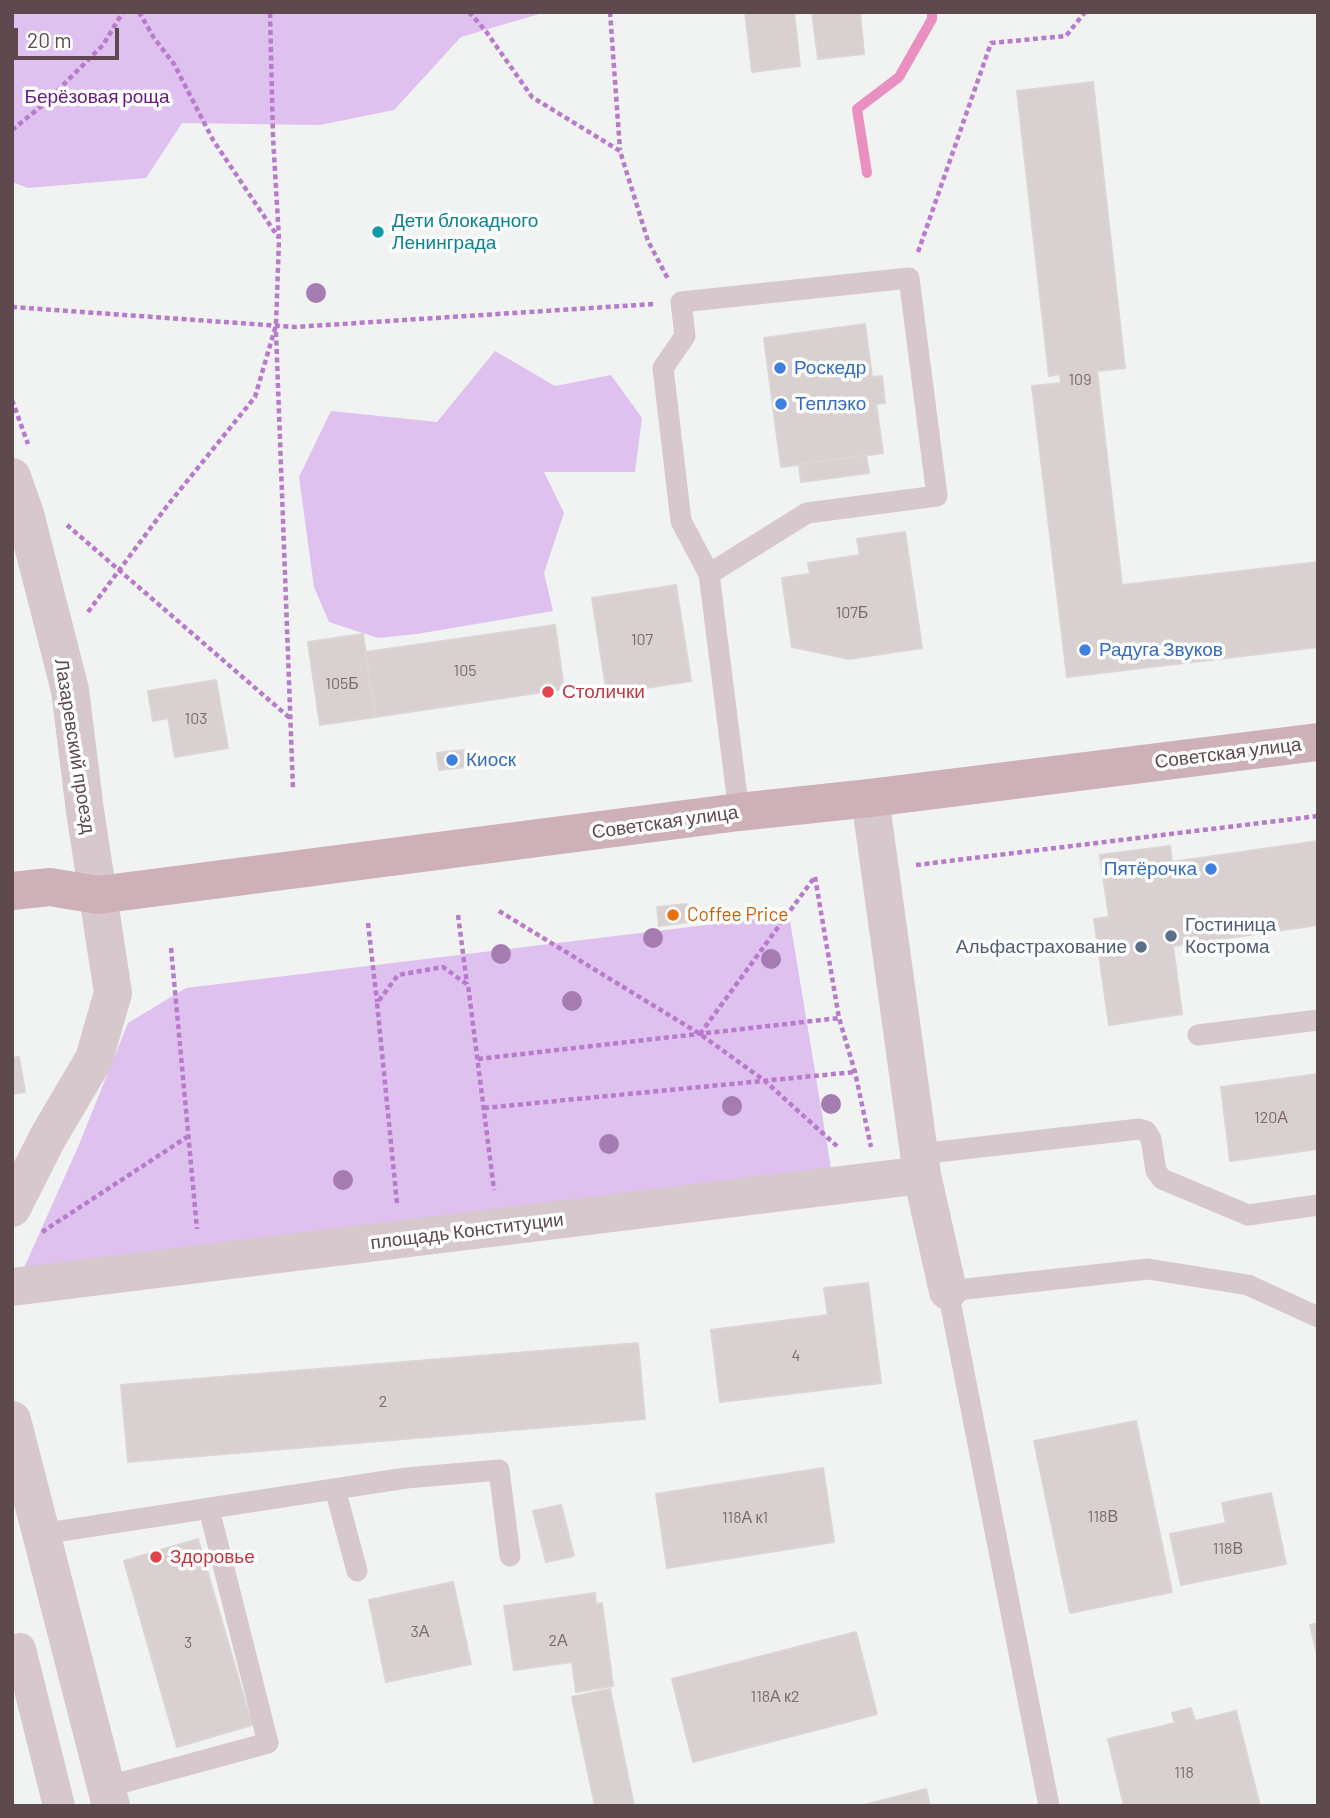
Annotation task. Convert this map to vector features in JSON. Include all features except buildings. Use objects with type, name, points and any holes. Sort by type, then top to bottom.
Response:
[{"type":"main road","name":"Советская улица","points":[[12,891],[50,887],[98,895],[738,812],[870,798],[1318,741]]},
{"type":"street","name":"Лазаревский проезд","points":[[12,477],[25,514],[70,690],[113,993],[94,1059],[48,1138],[24,1222]]},
{"type":"street","points":[[870,798],[921,1165],[948,1291]]},
{"type":"street","name":"площадь Конституции","points":[[12,1287],[499,1227],[921,1165]]},
{"type":"street","points":[[13,1427],[108,1796]]},
{"type":"street","points":[[20,1649],[59,1806]]},
{"type":"lane","points":[[709,574],[807,513],[937,496],[909,278],[681,302],[685,336],[663,368],[681,521],[709,574],[738,812]]},
{"type":"lane","points":[[1198,1035],[1318,1020]]},
{"type":"lane","points":[[921,1165],[1139,1129],[1146,1131],[1151,1139],[1156,1171],[1162,1179],[1248,1215],[1318,1205]]},
{"type":"lane","points":[[1049,1806],[948,1291],[1148,1269],[1248,1285],[1318,1317]]},
{"type":"lane","points":[[41,1534],[406,1478],[499,1470],[510,1556]]},
{"type":"lane","points":[[335,1489],[357,1572]]},
{"type":"lane","points":[[108,1796],[268,1743],[209,1509]]},
{"type":"path","points":[[12,130],[44,104],[103,45],[123,12]]},
{"type":"path","points":[[139,12],[174,64],[213,140],[279,239]]},
{"type":"path","points":[[270,12],[279,239],[276,325],[293,789]]},
{"type":"path","points":[[469,12],[485,30],[531,97],[620,151]]},
{"type":"path","points":[[12,307],[295,327],[681,302],[648,242],[620,151],[610,12]]},
{"type":"path","points":[[909,278],[991,43],[1066,36],[1085,12]]},
{"type":"path","points":[[60,649],[167,506],[255,397],[276,325]]},
{"type":"path","points":[[61,520],[292,719]]},
{"type":"path","points":[[881,870],[1318,816]]},
{"type":"path","points":[[699,1034],[815,877],[839,1018],[855,1072],[873,1154]]},
{"type":"path","points":[[499,911],[699,1034],[765,1081],[840,1148]]},
{"type":"path","points":[[458,915],[499,1227]]},
{"type":"path","points":[[368,923],[401,1239]]},
{"type":"path","points":[[171,948],[200,1264]]},
{"type":"path","points":[[377,1003],[398,975],[443,967],[468,985]]},
{"type":"path","points":[[478,1059],[839,1018]]},
{"type":"path","points":[[484,1108],[855,1072]]},
{"type":"path","points":[[24,1222],[187,1136]]},
{"type":"green space","name":"Берёзовая роща","points":[[12,12],[546,12],[461,37],[394,110],[320,125],[182,123],[146,178],[28,188],[12,182]]},
{"type":"green space","points":[[495,351],[555,386],[611,375],[642,418],[635,472],[544,472],[564,513],[544,573],[553,611],[378,638],[329,622],[314,587],[299,477],[331,411],[437,422]]},
{"type":"green space","points":[[789,915],[832,1174],[23,1270],[78,1147],[128,1023],[186,988]]},
{"type":"waterway","points":[[867,173],[857,109],[899,77],[932,19],[932,12]]},
{"type":"place","name":"Дети блокадного Ленинграда","points":[[378,232]]},
{"type":"place","name":"Роскедр","points":[[780,368]]},
{"type":"place","name":"Теплэко","points":[[781,404]]},
{"type":"place","name":"Радуга Звуков","points":[[1085,650]]},
{"type":"place","name":"Столички","points":[[548,692]]},
{"type":"place","name":"Киоск","points":[[452,760]]},
{"type":"place","name":"Пятёрочка","points":[[1211,869]]},
{"type":"place","name":"Coffee Price","points":[[673,915]]},
{"type":"place","name":"Гостиница Кострома","points":[[1171,936]]},
{"type":"place","name":"Альфастрахование","points":[[1141,947]]},
{"type":"place","name":"Здоровье","points":[[156,1557]]}]
